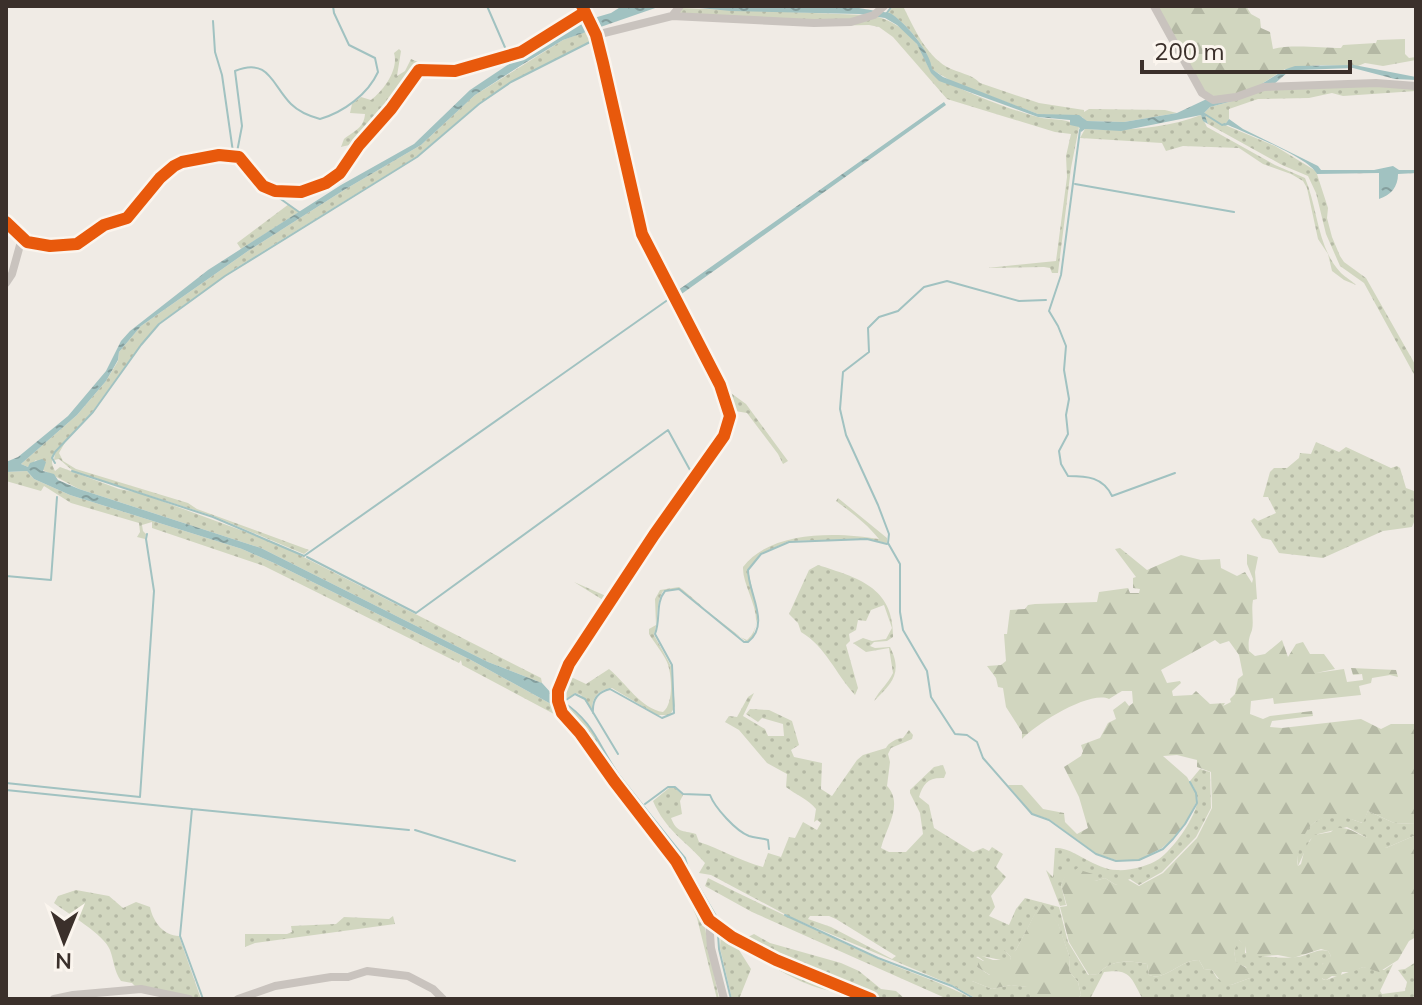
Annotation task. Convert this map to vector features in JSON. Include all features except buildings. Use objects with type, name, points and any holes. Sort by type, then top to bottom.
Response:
[{"type":"street","points":[[672,16],[680,6]]},
{"type":"street","points":[[6,222],[22,238],[38,245],[77,244],[104,225],[127,218],[174,166],[219,155],[239,157],[263,186],[275,191],[294,193],[319,186],[340,173],[419,70],[455,71],[521,52],[589,22],[672,16],[851,22],[874,15],[884,6]]},
{"type":"street","points":[[1154,6],[1202,93],[1213,100],[1236,97],[1264,87],[1376,83],[1416,86]]},
{"type":"street","points":[[589,22],[623,143],[642,234],[720,385],[730,416],[724,436],[569,664],[562,678],[558,701],[562,713],[676,861],[709,920],[732,937],[776,960],[871,999]]},
{"type":"street","points":[[6,283],[12,274],[22,238]]},
{"type":"street","points":[[709,920],[711,948],[724,999]]},
{"type":"street","points":[[238,999],[275,986],[348,977],[367,971],[408,976],[433,989],[443,999]]},
{"type":"street","points":[[54,999],[141,989],[189,999]]},
{"type":"green space","points":[[894,6],[903,6],[921,40],[939,62],[980,83],[1039,103],[1084,112],[1089,109],[1165,110],[1177,113],[1124,122],[1086,121],[1082,117],[1038,114],[953,82],[931,69],[926,53],[915,36],[887,12]]},
{"type":"green space","points":[[1155,6],[1246,6],[1251,14],[1260,19],[1261,28],[1270,32],[1273,49],[1297,46],[1341,48],[1343,45],[1376,43],[1377,40],[1405,39],[1405,54],[1409,58],[1416,57],[1416,60],[1383,66],[1365,63],[1358,66],[1319,65],[1285,69],[1260,85],[1217,97],[1202,92]]},
{"type":"green space","points":[[681,8],[865,15],[851,21],[813,21],[677,13]]},
{"type":"green space","points":[[874,16],[895,24],[908,34],[918,45],[928,67],[943,80],[1014,110],[1079,127],[1058,273],[1044,267],[987,268],[1056,261],[1071,134],[1055,132],[947,99],[893,37],[879,27],[821,26]]},
{"type":"green space","points":[[588,31],[595,40],[511,82],[478,104],[416,157],[236,268],[159,323],[59,453],[63,461],[76,469],[188,503],[309,550],[304,554],[213,516],[73,471],[59,459],[54,460],[55,453],[52,464],[55,471],[60,467],[119,489],[140,493],[278,544],[541,678],[542,683],[488,662],[261,548],[79,489],[43,470],[36,460],[28,467],[21,464],[77,415],[106,381],[118,361],[119,352],[141,326],[248,251],[421,145],[475,95],[563,40]]},
{"type":"green space","points":[[399,49],[397,76],[405,71],[411,59],[418,62],[408,80],[366,137],[341,147],[344,139],[363,123],[365,114],[350,113],[352,104],[361,97],[371,100],[381,91],[392,72],[394,53]]},
{"type":"green space","points":[[1376,84],[1416,87],[1416,91],[1258,99],[1229,109],[1229,119],[1225,125],[1275,146],[1316,171],[1328,208],[1332,237],[1340,256],[1366,278],[1416,366],[1416,378],[1364,283],[1340,266],[1326,234],[1316,193],[1308,176],[1208,124],[1204,113],[1210,107],[1264,89]]},
{"type":"green space","points":[[1201,115],[1207,127],[1305,178],[1327,252],[1341,273],[1356,285],[1332,271],[1328,254],[1318,239],[1307,188],[1303,181],[1291,174],[1263,164],[1239,148],[1183,146],[1166,151],[1162,143],[1080,138],[1085,129],[1143,128]]},
{"type":"green space","points":[[289,204],[299,212],[241,249],[237,243]]},
{"type":"green space","points":[[672,299],[725,401],[727,424],[721,438],[576,652],[559,683],[554,705],[681,875],[704,923],[719,999],[697,918],[678,874],[570,730],[554,714],[462,665],[461,660],[459,663],[264,566],[152,528],[152,522],[142,525],[145,539],[137,537],[139,523],[71,503],[44,486],[41,491],[6,481],[6,472],[27,471],[34,479],[70,495],[242,549],[471,660],[551,704],[550,689],[603,603],[603,600],[574,582],[606,596],[725,424],[723,400]]},
{"type":"green space","points":[[724,388],[746,404],[788,461],[783,464],[747,413],[735,411],[733,426],[727,437],[636,570],[569,676],[586,684],[609,669],[641,701],[663,712],[669,702],[670,674],[667,662],[649,629],[656,625],[654,635],[671,666],[675,706],[670,715],[657,715],[612,688],[597,695],[592,711],[581,695],[575,693],[561,701],[569,670],[726,435],[731,412]]},
{"type":"green space","points":[[1316,442],[1339,452],[1346,447],[1391,468],[1400,468],[1406,488],[1414,491],[1415,495],[1412,527],[1383,531],[1323,558],[1279,553],[1271,540],[1262,538],[1251,521],[1276,513],[1268,497],[1263,497],[1270,472],[1274,468],[1287,468],[1299,458],[1300,453],[1311,454]]},
{"type":"green space","points":[[838,498],[887,538],[887,543],[867,539],[789,541],[760,554],[748,570],[758,615],[753,637],[747,642],[740,636],[747,640],[756,623],[743,567],[755,555],[770,546],[806,536],[844,535],[879,539],[836,501]]},
{"type":"green space","points":[[1120,548],[1147,570],[1181,555],[1201,560],[1220,559],[1221,568],[1237,576],[1245,572],[1252,583],[1247,554],[1258,557],[1255,572],[1257,599],[1253,600],[1253,627],[1249,638],[1249,651],[1255,656],[1265,654],[1282,640],[1288,657],[1296,644],[1303,642],[1310,654],[1324,654],[1335,669],[1316,673],[1344,669],[1347,682],[1363,680],[1362,674],[1353,675],[1351,668],[1396,670],[1398,677],[1372,678],[1371,683],[1359,686],[1361,695],[1274,704],[1273,698],[1251,701],[1250,714],[1263,719],[1312,711],[1313,716],[1272,721],[1270,727],[1282,728],[1361,719],[1381,729],[1391,724],[1416,724],[1416,824],[1394,823],[1368,811],[1363,823],[1326,817],[1310,827],[1304,836],[1297,862],[1298,866],[1301,864],[1305,848],[1314,835],[1331,832],[1335,828],[1379,839],[1386,848],[1416,835],[1416,937],[1409,941],[1398,960],[1379,972],[1363,967],[1326,980],[1318,977],[1315,971],[1331,956],[1328,951],[1321,949],[1293,958],[1278,955],[1247,957],[1245,946],[1239,940],[1234,951],[1236,962],[1250,970],[1250,978],[1231,985],[1223,984],[1212,970],[1204,969],[1199,960],[1185,963],[1161,976],[1149,975],[1147,964],[1127,961],[1114,963],[1098,974],[1089,975],[1069,942],[1060,907],[1067,906],[1061,885],[1068,869],[1074,871],[1081,865],[1083,871],[1093,874],[1095,881],[1105,878],[1116,885],[1125,878],[1139,886],[1163,873],[1197,838],[1212,808],[1211,772],[1197,767],[1197,760],[1177,755],[1163,756],[1187,777],[1196,793],[1196,803],[1185,824],[1162,848],[1139,860],[1116,860],[1097,854],[1049,819],[1032,814],[1008,785],[1022,785],[1043,809],[1064,813],[1065,822],[1077,834],[1088,828],[1079,797],[1064,767],[1081,756],[1081,745],[1100,738],[1108,723],[1116,719],[1113,710],[1125,701],[1129,706],[1133,703],[1132,691],[1122,691],[1109,699],[1089,699],[1077,704],[1051,717],[1022,739],[1022,732],[1006,707],[1003,688],[998,687],[996,678],[987,666],[1001,665],[1006,661],[1004,634],[1007,634],[1010,610],[1025,609],[1035,604],[1097,602],[1099,592],[1128,588],[1130,593],[1139,593],[1140,589],[1133,588],[1133,578],[1136,577],[1115,549]],"holes":[[[1215,640],[1220,644],[1229,641],[1239,655],[1243,675],[1238,679],[1231,702],[1223,706],[1225,703],[1210,704],[1196,691],[1192,695],[1173,696],[1172,691],[1181,683],[1167,683],[1161,670]]]},
{"type":"green space","points":[[818,565],[860,580],[871,587],[887,606],[892,620],[893,637],[870,646],[890,647],[896,664],[894,677],[874,701],[893,673],[889,648],[866,652],[853,643],[863,638],[872,641],[886,639],[892,628],[884,605],[871,610],[866,621],[858,620],[856,630],[849,634],[850,641],[846,645],[858,688],[855,695],[824,653],[801,632],[798,623],[789,614],[809,570]]},
{"type":"green space","points":[[679,587],[706,610],[679,589],[663,591],[656,624],[655,599],[660,590]]},
{"type":"green space","points":[[754,693],[743,716],[765,729],[768,736],[784,736],[783,724],[762,718],[758,722],[746,714],[750,709],[769,710],[792,721],[799,745],[791,750],[794,757],[822,763],[821,789],[832,796],[857,760],[886,748],[893,741],[903,738],[909,730],[912,739],[891,748],[888,754],[887,786],[892,793],[894,808],[881,848],[889,852],[906,852],[923,834],[920,813],[910,790],[934,767],[943,765],[944,778],[927,782],[919,797],[929,805],[934,828],[973,852],[983,848],[989,851],[992,847],[1003,854],[996,867],[1006,877],[991,896],[995,907],[989,916],[1009,925],[1025,898],[1059,907],[1068,942],[1088,975],[1098,974],[1114,963],[1127,961],[1147,964],[1149,975],[1161,976],[1185,963],[1199,960],[1204,969],[1212,970],[1217,978],[1231,985],[1250,978],[1246,967],[1236,963],[1234,951],[1238,939],[1245,945],[1245,953],[1264,956],[1291,958],[1328,951],[1331,956],[1329,961],[1322,964],[1322,979],[1326,980],[1363,967],[1384,970],[1393,964],[1380,991],[1382,994],[1405,991],[1407,982],[1398,970],[1416,962],[1413,999],[1143,999],[1130,976],[1113,971],[1104,972],[1090,999],[1077,999],[1081,995],[1078,982],[1069,971],[1070,958],[1058,924],[1041,903],[1014,953],[1005,951],[1011,957],[1010,961],[976,957],[985,962],[977,967],[991,976],[972,981],[992,989],[1011,985],[1028,987],[1031,999],[977,999],[952,985],[790,917],[711,875],[699,873],[705,863],[670,828],[653,801],[669,788],[675,788],[683,795],[680,801],[682,814],[671,818],[678,829],[696,834],[699,842],[763,867],[768,853],[781,857],[789,837],[795,838],[803,822],[817,830],[821,823],[817,820],[814,822],[816,809],[786,787],[787,774],[767,763],[739,730],[725,722],[729,716],[737,717],[748,697]],"holes":[[[810,916],[836,919],[896,956],[892,959],[831,927],[808,919]]]},
{"type":"green space","points":[[562,703],[589,727],[619,775],[684,859],[718,924],[564,712]]},
{"type":"green space","points":[[1200,769],[1210,772],[1211,808],[1196,837],[1162,872],[1139,885],[1130,879],[1116,885],[1105,878],[1095,881],[1069,870],[1061,885],[1066,905],[1060,906],[1046,870],[1053,877],[1055,848],[1068,850],[1108,869],[1127,870],[1155,862],[1176,842],[1191,818],[1197,798],[1190,781]]},
{"type":"green space","points":[[1368,811],[1394,823],[1416,824],[1416,835],[1386,848],[1347,827],[1318,834],[1310,840],[1298,866],[1301,839],[1319,819],[1337,815],[1362,823]]},
{"type":"green space","points":[[708,878],[876,958],[973,999],[943,997],[752,912],[705,886]]},
{"type":"green space","points":[[76,890],[109,896],[123,908],[136,902],[150,907],[160,927],[169,934],[179,936],[201,999],[137,988],[132,983],[121,981],[106,944],[54,903],[58,896]]},
{"type":"green space","points":[[1041,902],[1058,923],[1070,958],[1069,971],[1078,982],[1081,995],[1077,999],[1031,999],[1027,987],[1011,985],[992,989],[972,981],[970,976],[990,975],[977,967],[979,962],[984,961],[973,953],[993,960],[1010,960],[1011,957],[1004,950],[1016,950]]},
{"type":"green space","points":[[393,916],[395,924],[255,943],[245,947],[245,934],[287,934],[292,932],[291,926],[336,924],[344,917],[389,919]]},
{"type":"green space","points":[[721,924],[746,938],[754,934],[770,943],[841,963],[859,971],[881,989],[896,991],[905,999],[874,999],[775,958]]},
{"type":"green space","points":[[721,931],[841,992],[803,982],[743,947],[739,950],[751,969],[739,999],[732,999],[720,948]]},
{"type":"water","points":[[622,6],[661,6],[563,40],[520,66],[475,95],[421,145],[248,251],[141,326],[119,352],[106,381],[77,415],[21,464],[28,467],[30,463],[42,459],[46,462],[43,471],[79,489],[261,548],[488,662],[542,683],[552,694],[551,704],[471,660],[242,549],[70,495],[34,479],[27,471],[6,472],[6,462],[18,457],[68,416],[106,371],[121,341],[130,331],[208,270],[341,185],[414,144],[470,90],[509,64],[580,22],[611,13]]},
{"type":"water","points":[[678,6],[859,8],[890,13],[916,38],[927,54],[932,69],[943,77],[1038,114],[1079,115],[1087,121],[1124,122],[1177,113],[1211,97],[1233,95],[1260,85],[1295,66],[1354,65],[1416,77],[1416,80],[1395,79],[1353,68],[1299,70],[1288,72],[1273,85],[1240,99],[1210,107],[1204,113],[1208,124],[1201,115],[1121,131],[1085,129],[1081,132],[1079,127],[1070,125],[1070,120],[1038,117],[939,81],[931,73],[917,44],[885,18],[859,14],[731,11]]},
{"type":"water","points":[[944,102],[946,105],[676,298],[674,293]]},
{"type":"water","points":[[1229,119],[1321,170],[1374,170],[1393,166],[1399,170],[1416,170],[1416,173],[1398,174],[1393,190],[1379,199],[1379,173],[1317,174],[1290,153],[1228,125],[1224,126]]},
{"type":"waterway","points":[[237,152],[242,126],[235,71],[246,68],[263,70],[294,107],[320,119],[354,101],[374,80],[378,72],[375,58],[349,45],[333,6]]},
{"type":"waterway","points":[[487,6],[507,52]]},
{"type":"waterway","points":[[886,14],[892,6]]},
{"type":"waterway","points":[[213,21],[215,52],[222,75],[233,152],[236,153]]},
{"type":"waterway","points":[[55,463],[52,458],[55,452],[93,412],[159,324],[225,276],[417,157],[479,104],[511,82],[592,41]]},
{"type":"waterway","points":[[1203,113],[1225,124]]},
{"type":"waterway","points":[[1080,130],[1061,275],[1049,311],[1066,346],[1064,370],[1069,399],[1066,415],[1068,434],[1059,451],[1061,464],[1068,476],[1099,481],[1112,496],[1175,473]]},
{"type":"waterway","points":[[237,160],[252,184],[266,191]]},
{"type":"waterway","points":[[1075,184],[1234,212]]},
{"type":"waterway","points":[[275,195],[299,212]]},
{"type":"waterway","points":[[1046,300],[1019,301],[947,281],[924,287],[898,311],[879,317],[868,328],[869,352],[843,372],[840,409],[846,435],[878,505],[889,534],[888,543],[900,564],[903,630],[927,671],[931,697],[955,734],[967,735],[977,742],[983,758],[1032,814],[1049,820],[1096,854],[1116,861],[1139,860],[1163,849],[1185,824],[1197,803],[1190,782]]},
{"type":"waterway","points":[[72,471],[213,517],[304,556],[669,299]]},
{"type":"waterway","points":[[307,557],[416,613],[668,430],[690,470],[694,469]]},
{"type":"waterway","points":[[6,576],[51,580],[57,497]]},
{"type":"waterway","points":[[6,783],[140,797],[154,591],[147,534]]},
{"type":"waterway","points":[[593,713],[596,697],[610,689],[662,718],[674,713],[672,665],[655,634],[660,601],[665,591],[679,589],[744,642],[748,642],[758,626],[748,570],[761,554],[789,542],[867,539],[887,544]]},
{"type":"waterway","points":[[563,702],[575,694],[585,699],[618,754]]},
{"type":"waterway","points":[[563,702],[589,727],[619,775],[685,858],[688,868]]},
{"type":"waterway","points":[[645,804],[668,787],[675,787],[683,794],[710,795],[732,824],[749,836],[768,840],[769,849]]},
{"type":"waterway","points":[[6,790],[192,809],[180,936],[203,999]]},
{"type":"waterway","points":[[192,809],[409,830]]},
{"type":"waterway","points":[[415,830],[515,861]]},
{"type":"waterway","points":[[695,880],[720,923]]},
{"type":"waterway","points":[[785,915],[878,958],[952,986],[975,999]]},
{"type":"waterway","points":[[718,934],[731,999]]},
{"type":"cycle path","points":[[582,6],[596,35],[642,234],[720,385],[730,416],[724,436],[569,664],[558,691],[558,701],[562,713],[676,861],[709,920],[732,937],[776,960],[871,999]]},
{"type":"cycle path","points":[[6,222],[27,242],[50,246],[77,244],[104,225],[127,218],[174,166],[219,155],[239,157],[263,186],[275,191],[301,192],[326,183],[340,173],[419,70],[455,71],[521,52],[585,12]]}]
